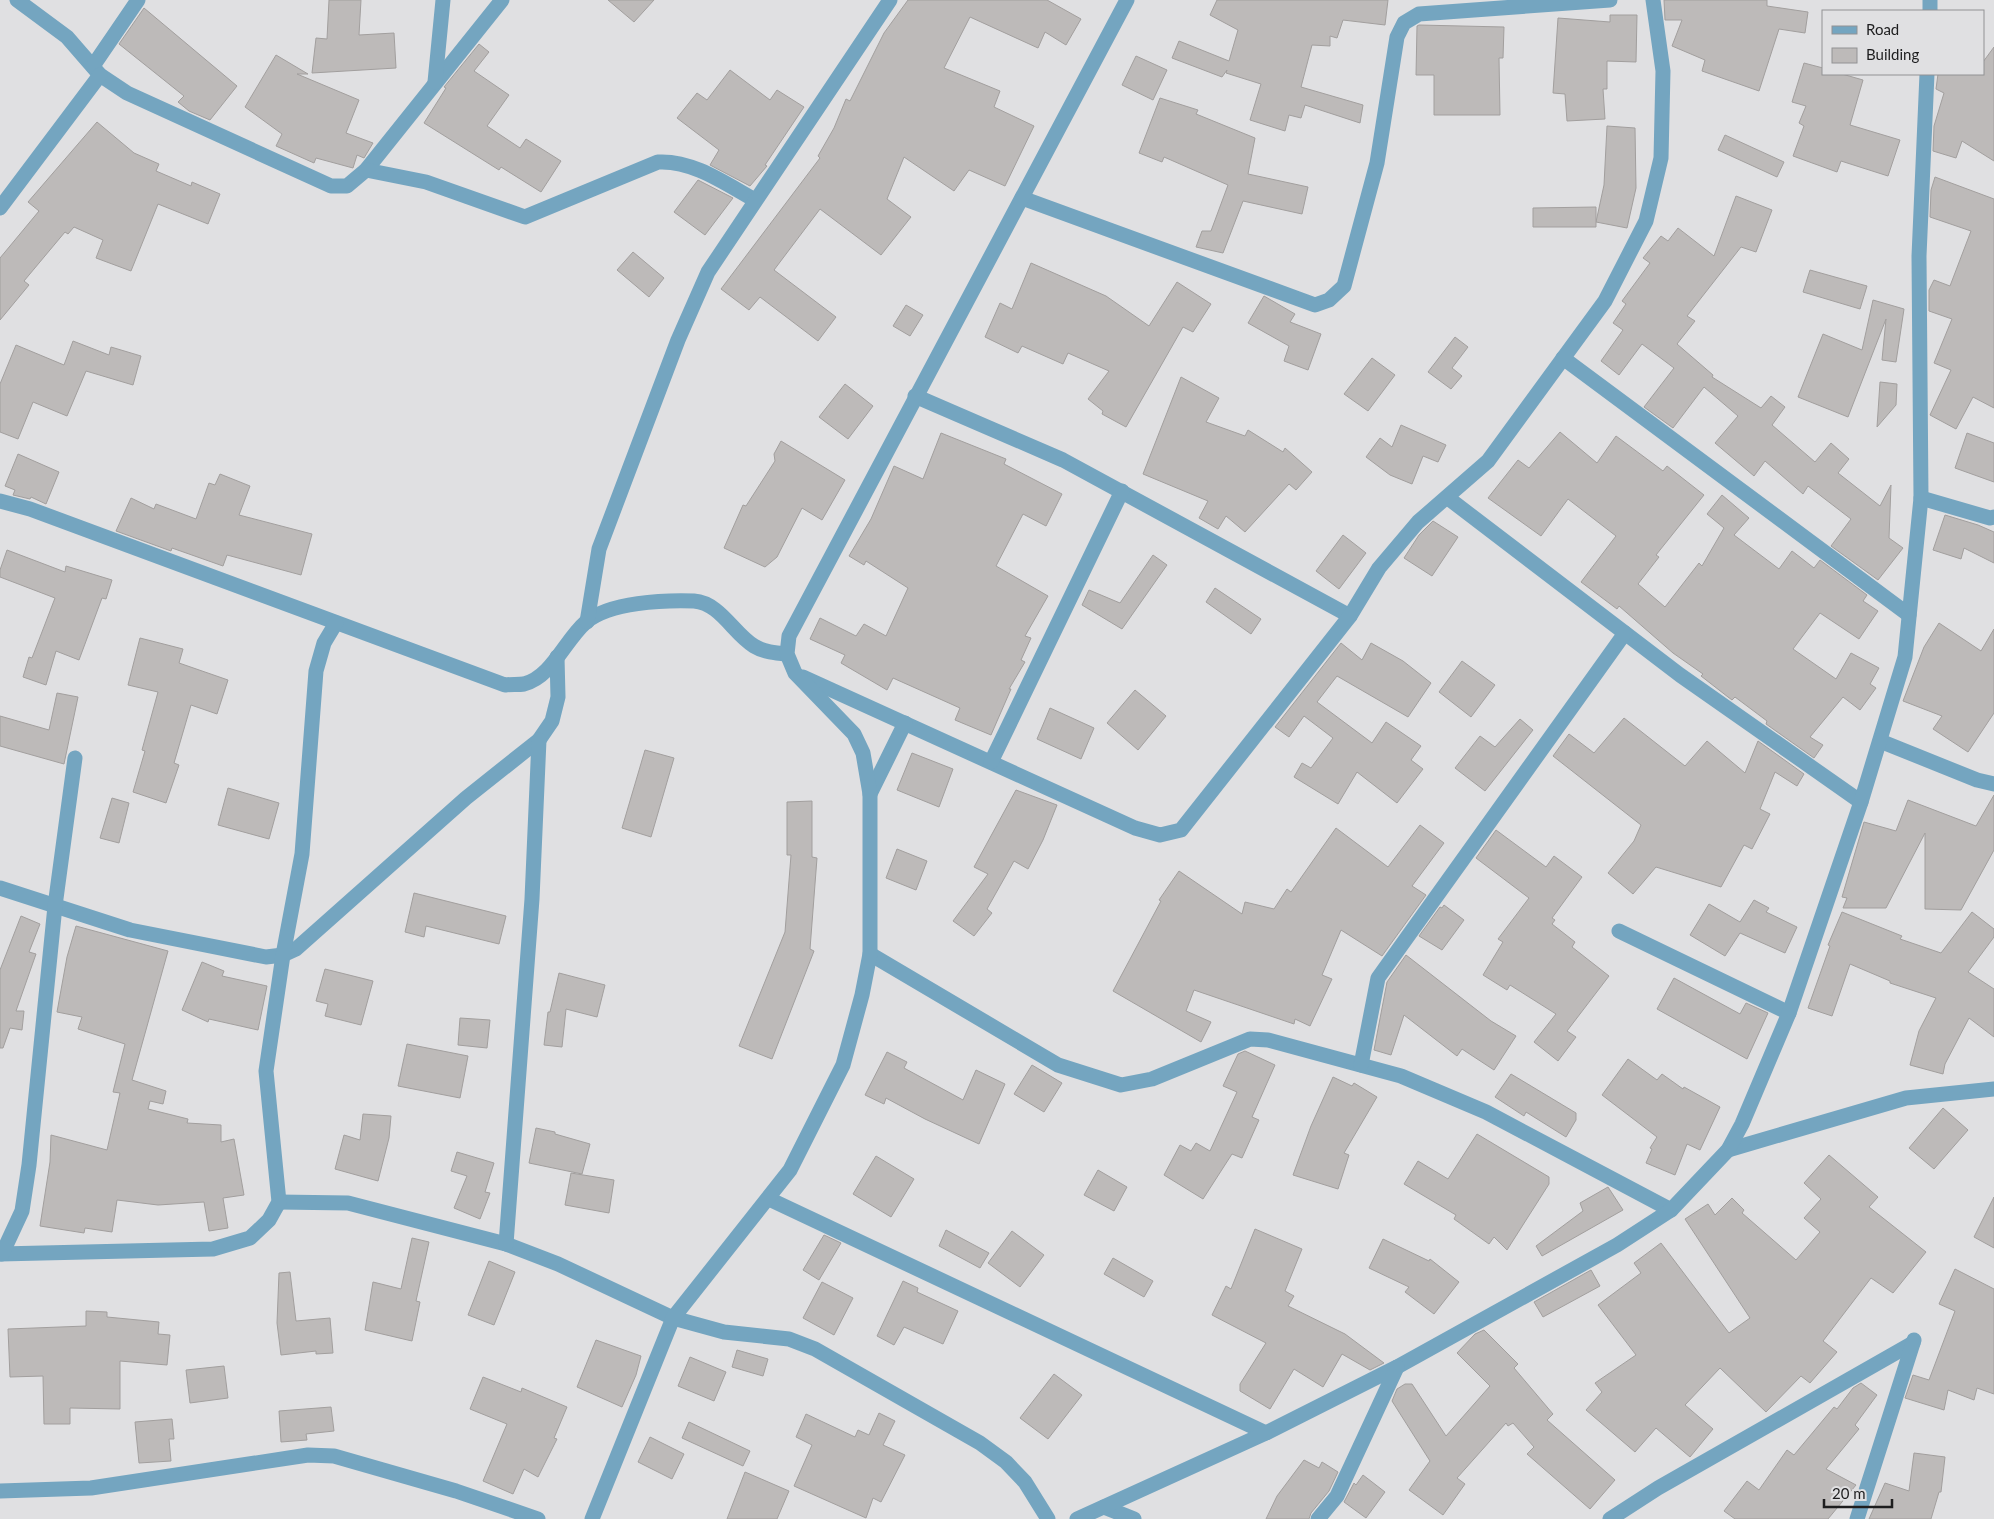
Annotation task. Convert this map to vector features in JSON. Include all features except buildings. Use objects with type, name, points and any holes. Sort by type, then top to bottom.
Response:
[{"type":"street","points":[[17,0],[67,37],[96,70],[127,93],[331,186],[347,186],[366,170],[502,0]]},
{"type":"street","points":[[0,208],[96,70],[138,0]]},
{"type":"street","points":[[436,82],[443,0]]},
{"type":"street","points":[[587,622],[598,549],[678,340],[708,272],[890,0]]},
{"type":"street","points":[[1022,198],[1315,304],[1329,300],[1344,286],[1374,173],[1397,37],[1404,23],[1419,14],[1610,0]]},
{"type":"street","points":[[795,673],[1135,828],[1160,835],[1182,830],[1350,616],[1379,568],[1418,522],[1448,498],[1488,461],[1605,301],[1646,221],[1661,158],[1663,71],[1653,0]]},
{"type":"street","points":[[592,1519],[673,1318],[769,1199],[790,1170],[843,1065],[862,995],[870,954],[870,794],[863,753],[854,734],[795,673],[787,654],[789,636],[1022,198],[1121,2]]},
{"type":"street","points":[[1078,1519],[1266,1432],[1397,1368],[1617,1244],[1671,1210],[1728,1150],[1742,1124],[1789,1013],[1861,802],[1905,657],[1922,498],[1918,256],[1927,75]]},
{"type":"street","points":[[366,170],[426,182],[525,217],[658,162],[674,161],[699,170],[755,200]]},
{"type":"street","points":[[1563,358],[1909,615]]},
{"type":"street","points":[[915,396],[1063,460],[1350,616]]},
{"type":"street","points":[[991,762],[1122,492]]},
{"type":"street","points":[[1448,498],[1680,674],[1861,802]]},
{"type":"street","points":[[1922,498],[1990,518],[1994,517]]},
{"type":"street","points":[[0,501],[30,509],[505,685],[525,684],[543,673],[587,622],[608,612],[649,602],[696,601],[717,610],[753,646],[766,652],[787,654]]},
{"type":"street","points":[[75,758],[55,906],[29,1165],[22,1211],[1,1254],[213,1249],[250,1238],[269,1220],[279,1202],[266,1071],[283,955],[302,854],[316,671],[324,643],[336,623]]},
{"type":"street","points":[[1361,1065],[1378,978],[1625,632]]},
{"type":"street","points":[[0,888],[130,930],[266,957],[283,955],[296,949],[466,798],[539,740],[552,721],[558,697],[557,657]]},
{"type":"street","points":[[870,794],[906,723]]},
{"type":"street","points":[[506,1244],[532,900],[539,740]]},
{"type":"street","points":[[1880,741],[1977,780],[1994,784]]},
{"type":"street","points":[[1619,931],[1789,1013]]},
{"type":"street","points":[[870,954],[1058,1065],[1121,1085],[1152,1080],[1250,1039],[1268,1040],[1401,1076],[1486,1112],[1671,1210]]},
{"type":"street","points":[[1728,1150],[1906,1098],[1994,1089]]},
{"type":"street","points":[[769,1199],[1266,1432]]},
{"type":"street","points":[[279,1202],[348,1203],[506,1244],[558,1264],[673,1318],[724,1332],[789,1339],[815,1349],[980,1443],[1006,1462],[1025,1482],[1048,1519]]},
{"type":"street","points":[[1610,1519],[1658,1488],[1914,1339],[1856,1519]]},
{"type":"street","points":[[1318,1519],[1337,1496],[1397,1368]]},
{"type":"street","points":[[0,1491],[91,1488],[308,1455],[334,1456],[456,1491],[538,1519]]},
{"type":"street","points":[[1104,1507],[1134,1519]]}]
